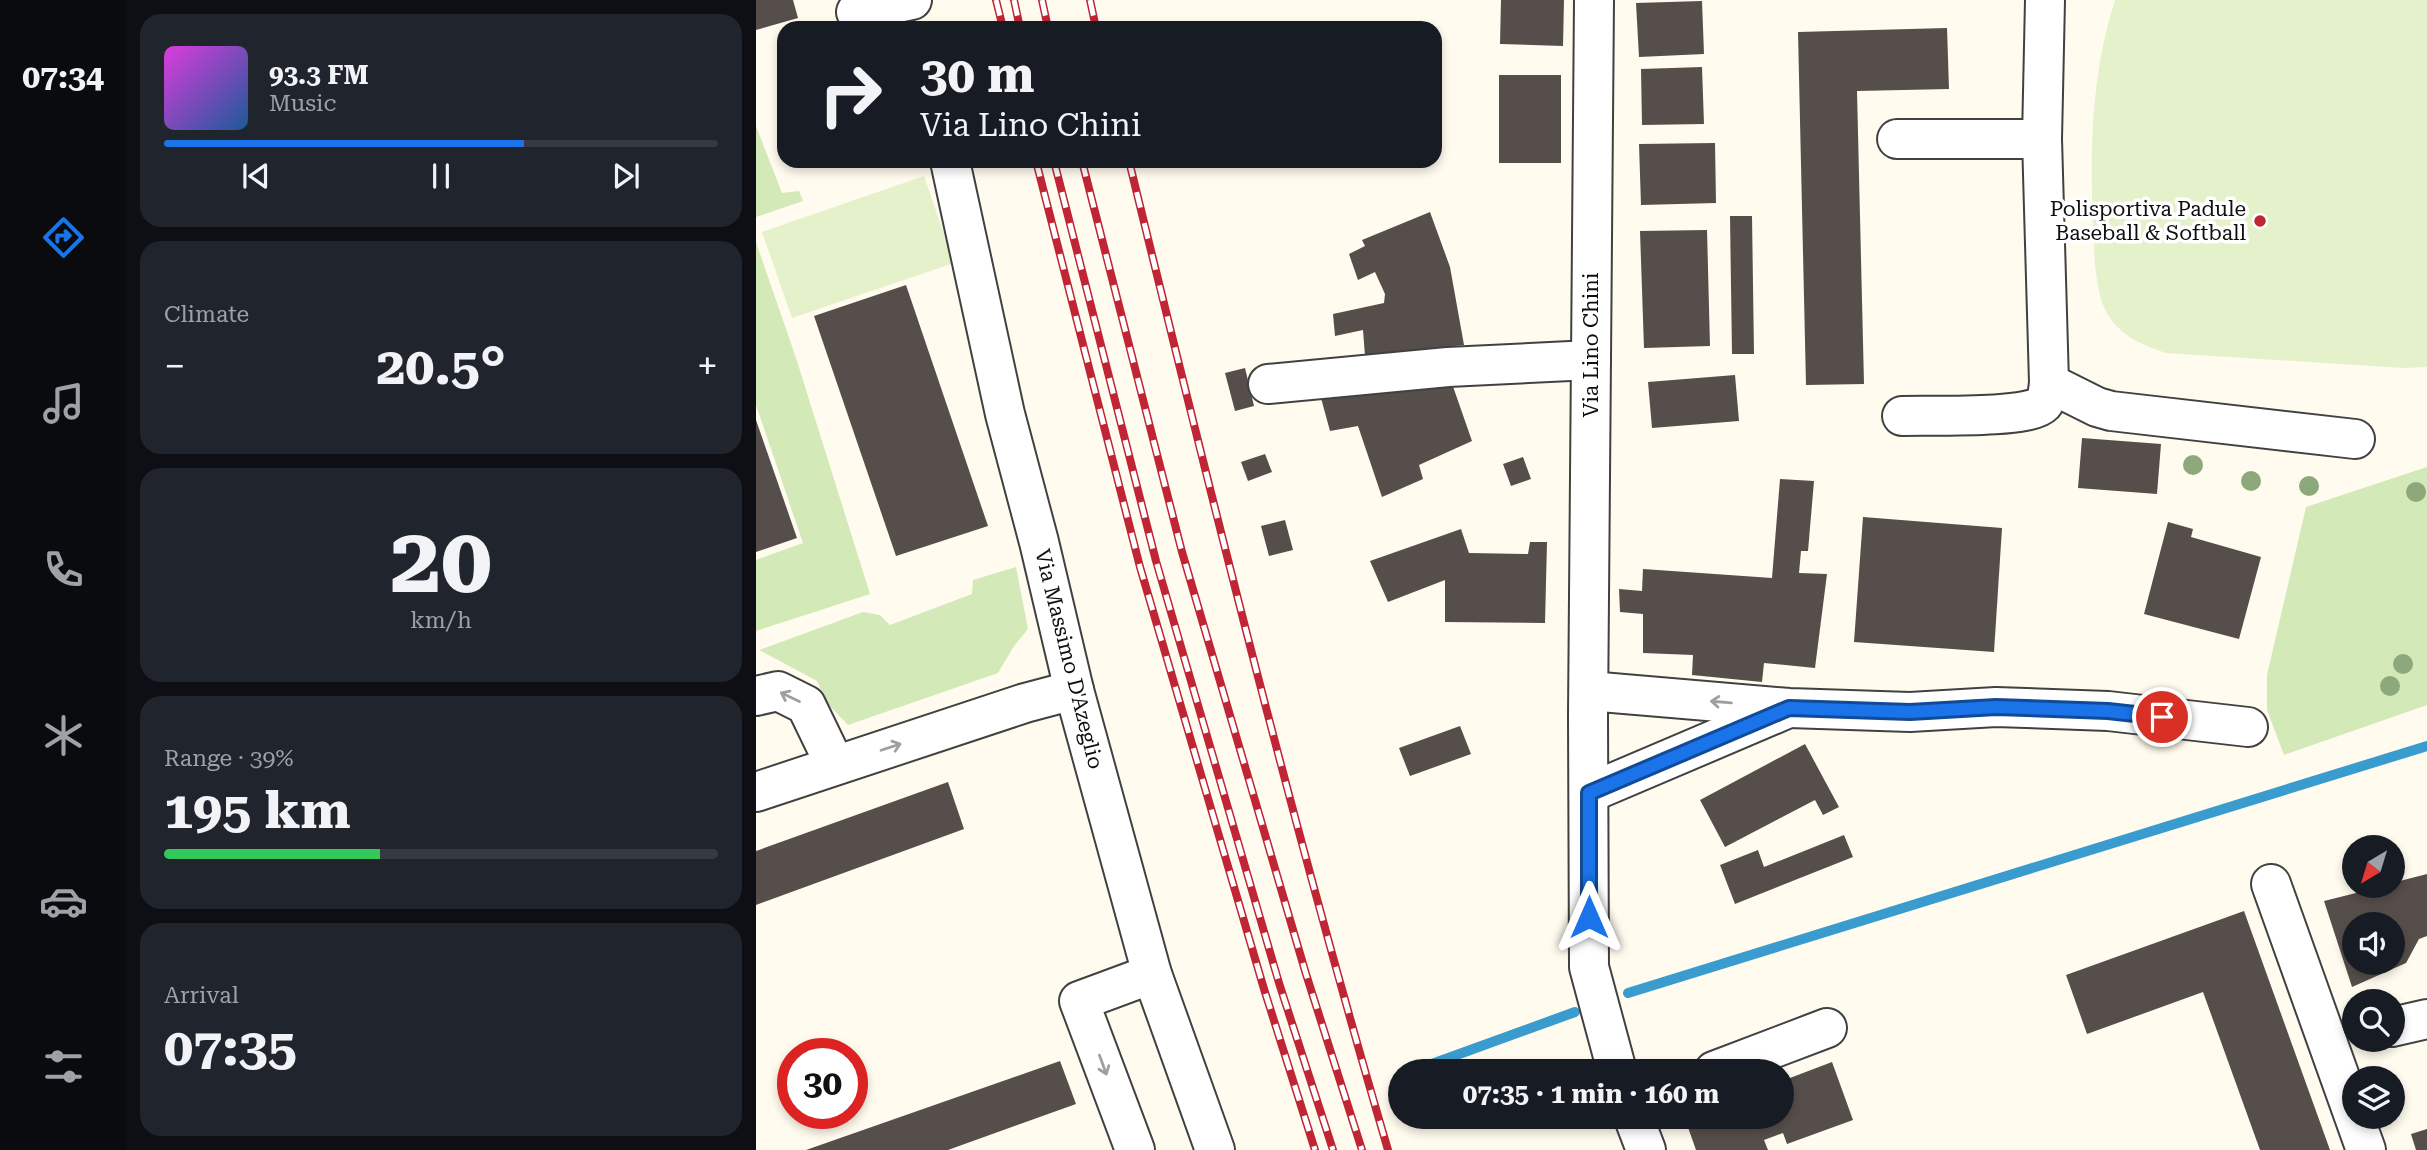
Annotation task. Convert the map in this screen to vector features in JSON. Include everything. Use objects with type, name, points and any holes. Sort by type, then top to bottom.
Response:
[{"type":"street","points":[[856,12],[912,0]]},
{"type":"street","points":[[919,0],[924,21]]},
{"type":"street","name":"Via Lino Chini","points":[[1594,0],[1588,691],[1589,967],[1613,1058]]},
{"type":"street","points":[[1902,416],[2028,411],[2043,403],[2048,394],[2042,139],[2045,0]]},
{"type":"street","points":[[1897,139],[2042,139]]},
{"type":"street","name":"Via Massimo D'Azeglio","points":[[952,168],[1005,414],[1074,690],[1152,974],[1215,1150]]},
{"type":"street","points":[[1268,384],[1448,368],[1591,360]]},
{"type":"street","points":[[2049,383],[2097,407],[2111,411],[2356,439]]},
{"type":"street","points":[[756,792],[1074,690]]},
{"type":"street","points":[[756,696],[778,691],[806,705],[835,765]]},
{"type":"street","points":[[1588,691],[1789,708],[1910,712],[1996,707],[2094,711],[2248,727]]},
{"type":"street","points":[[1589,793],[1789,708]]},
{"type":"street","points":[[2271,884],[2341,1040],[2366,1150]]},
{"type":"street","points":[[1135,1150],[1079,1002],[1152,974]]},
{"type":"street","points":[[2405,1024],[2427,1019]]},
{"type":"street","points":[[1746,1059],[1827,1028]]},
{"type":"street","points":[[1638,1129],[1646,1150]]},
{"type":"green space","name":"Polisportiva Padule Baseball & Softball","points":[[2115,0],[2427,0],[2427,367],[2403,368],[2166,353],[2129,337],[2115,324],[2104,307],[2097,279],[2093,237],[2092,141],[2101,57]]},
{"type":"green space","points":[[756,126],[782,193],[799,191],[803,201],[756,217]]},
{"type":"green space","points":[[924,176],[954,263],[792,318],[762,232]]},
{"type":"green space","points":[[756,242],[796,358],[870,594],[756,631],[756,560],[803,543],[756,405]]},
{"type":"green space","points":[[2427,467],[2427,705],[2284,755],[2267,710],[2267,675],[2306,507]]},
{"type":"green space","points":[[1016,567],[1028,629],[998,673],[848,725],[826,702],[817,681],[759,650],[863,612],[880,615],[890,625],[972,594],[973,580]]},
{"type":"building","points":[[756,0],[793,0],[798,18],[777,21],[777,24],[756,30]]},
{"type":"building","points":[[1501,0],[1564,0],[1563,46],[1500,44]]},
{"type":"building","points":[[1702,1],[1704,54],[1639,57],[1636,3]]},
{"type":"building","points":[[1947,28],[1949,89],[1857,91],[1864,384],[1806,385],[1798,32]]},
{"type":"building","points":[[1702,67],[1704,124],[1642,125],[1641,69]]},
{"type":"building","points":[[1499,75],[1561,75],[1561,163],[1499,163]]},
{"type":"building","points":[[1715,143],[1716,203],[1641,205],[1639,144]]},
{"type":"building","points":[[1430,212],[1450,267],[1464,345],[1365,356],[1363,330],[1335,336],[1333,314],[1384,303],[1385,294],[1375,272],[1358,280],[1349,254],[1365,246],[1362,240]]},
{"type":"building","points":[[1730,216],[1752,216],[1754,354],[1732,354]]},
{"type":"building","points":[[1707,230],[1710,346],[1644,348],[1640,231]]},
{"type":"building","points":[[906,285],[988,526],[896,556],[814,316]]},
{"type":"building","points":[[1245,368],[1254,406],[1235,411],[1225,373]]},
{"type":"building","points":[[1449,375],[1472,441],[1419,465],[1423,479],[1382,497],[1358,426],[1330,431],[1321,398]]},
{"type":"building","points":[[1735,375],[1739,421],[1652,428],[1648,382]]},
{"type":"building","points":[[756,420],[797,538],[756,552]]},
{"type":"building","points":[[2082,438],[2161,444],[2157,494],[2078,488]]},
{"type":"building","points":[[1265,454],[1272,472],[1248,481],[1241,462]]},
{"type":"building","points":[[1523,457],[1531,479],[1511,486],[1503,464]]},
{"type":"building","points":[[1780,479],[1814,481],[1808,551],[1801,551],[1799,573],[1827,574],[1815,668],[1764,663],[1762,682],[1692,675],[1693,655],[1643,653],[1643,614],[1620,612],[1619,589],[1642,591],[1643,569],[1772,578]]},
{"type":"building","points":[[1863,517],[2002,528],[1994,652],[1854,642]]},
{"type":"building","points":[[1285,520],[1293,550],[1269,556],[1261,526]]},
{"type":"building","points":[[2168,522],[2193,529],[2191,537],[2261,557],[2239,639],[2144,614]]},
{"type":"building","points":[[1461,529],[1469,553],[1528,554],[1530,542],[1547,542],[1545,623],[1445,622],[1445,580],[1388,602],[1370,561]]},
{"type":"building","points":[[1460,726],[1471,754],[1410,776],[1399,748]]},
{"type":"building","points":[[1805,744],[1839,807],[1823,815],[1815,800],[1725,847],[1700,800]]},
{"type":"building","points":[[948,782],[964,829],[756,905],[756,851]]},
{"type":"building","points":[[1844,835],[1853,857],[1735,904],[1720,865],[1758,850],[1764,867]]},
{"type":"building","points":[[2427,874],[2427,936],[2419,939],[2405,963],[2405,912],[2342,912],[2342,956],[2324,901],[2342,896],[2405,898],[2405,880]]},
{"type":"building","points":[[2244,911],[2330,1150],[2260,1150],[2203,992],[2087,1034],[2066,975]]},
{"type":"building","points":[[2348,975],[2379,975],[2352,987]]},
{"type":"building","points":[[1060,1061],[1076,1104],[948,1150],[806,1150]]},
{"type":"building","points":[[1832,1062],[1853,1120],[1787,1144],[1783,1133],[1764,1140],[1768,1150],[1696,1150],[1689,1129],[1794,1129],[1794,1076]]},
{"type":"building","points":[[2427,1129],[2427,1150],[2416,1150],[2411,1134]]},
{"type":"waterway","points":[[1628,993],[2427,746]]},
{"type":"waterway","points":[[1446,1059],[1575,1012]]},
{"type":"railway","points":[[996,0],[1001,21]]},
{"type":"railway","points":[[1014,0],[1018,21]]},
{"type":"railway","points":[[1042,0],[1046,21]]},
{"type":"railway","points":[[1090,0],[1094,21]]},
{"type":"railway","points":[[1038,168],[1140,567],[1264,989],[1315,1150]]},
{"type":"railway","points":[[1056,168],[1156,561],[1279,983],[1333,1150]]},
{"type":"railway","points":[[1084,168],[1182,552],[1306,974],[1362,1150]]},
{"type":"railway","points":[[1131,168],[1285,781],[1388,1150]]},
{"type":"place","name":"Polisportiva Padule Baseball & Softball","points":[[2260,221]]},
{"type":"route","points":[[1589,917],[1589,793],[1789,708],[1910,712],[1996,707],[2108,711],[2162,717]]}]
